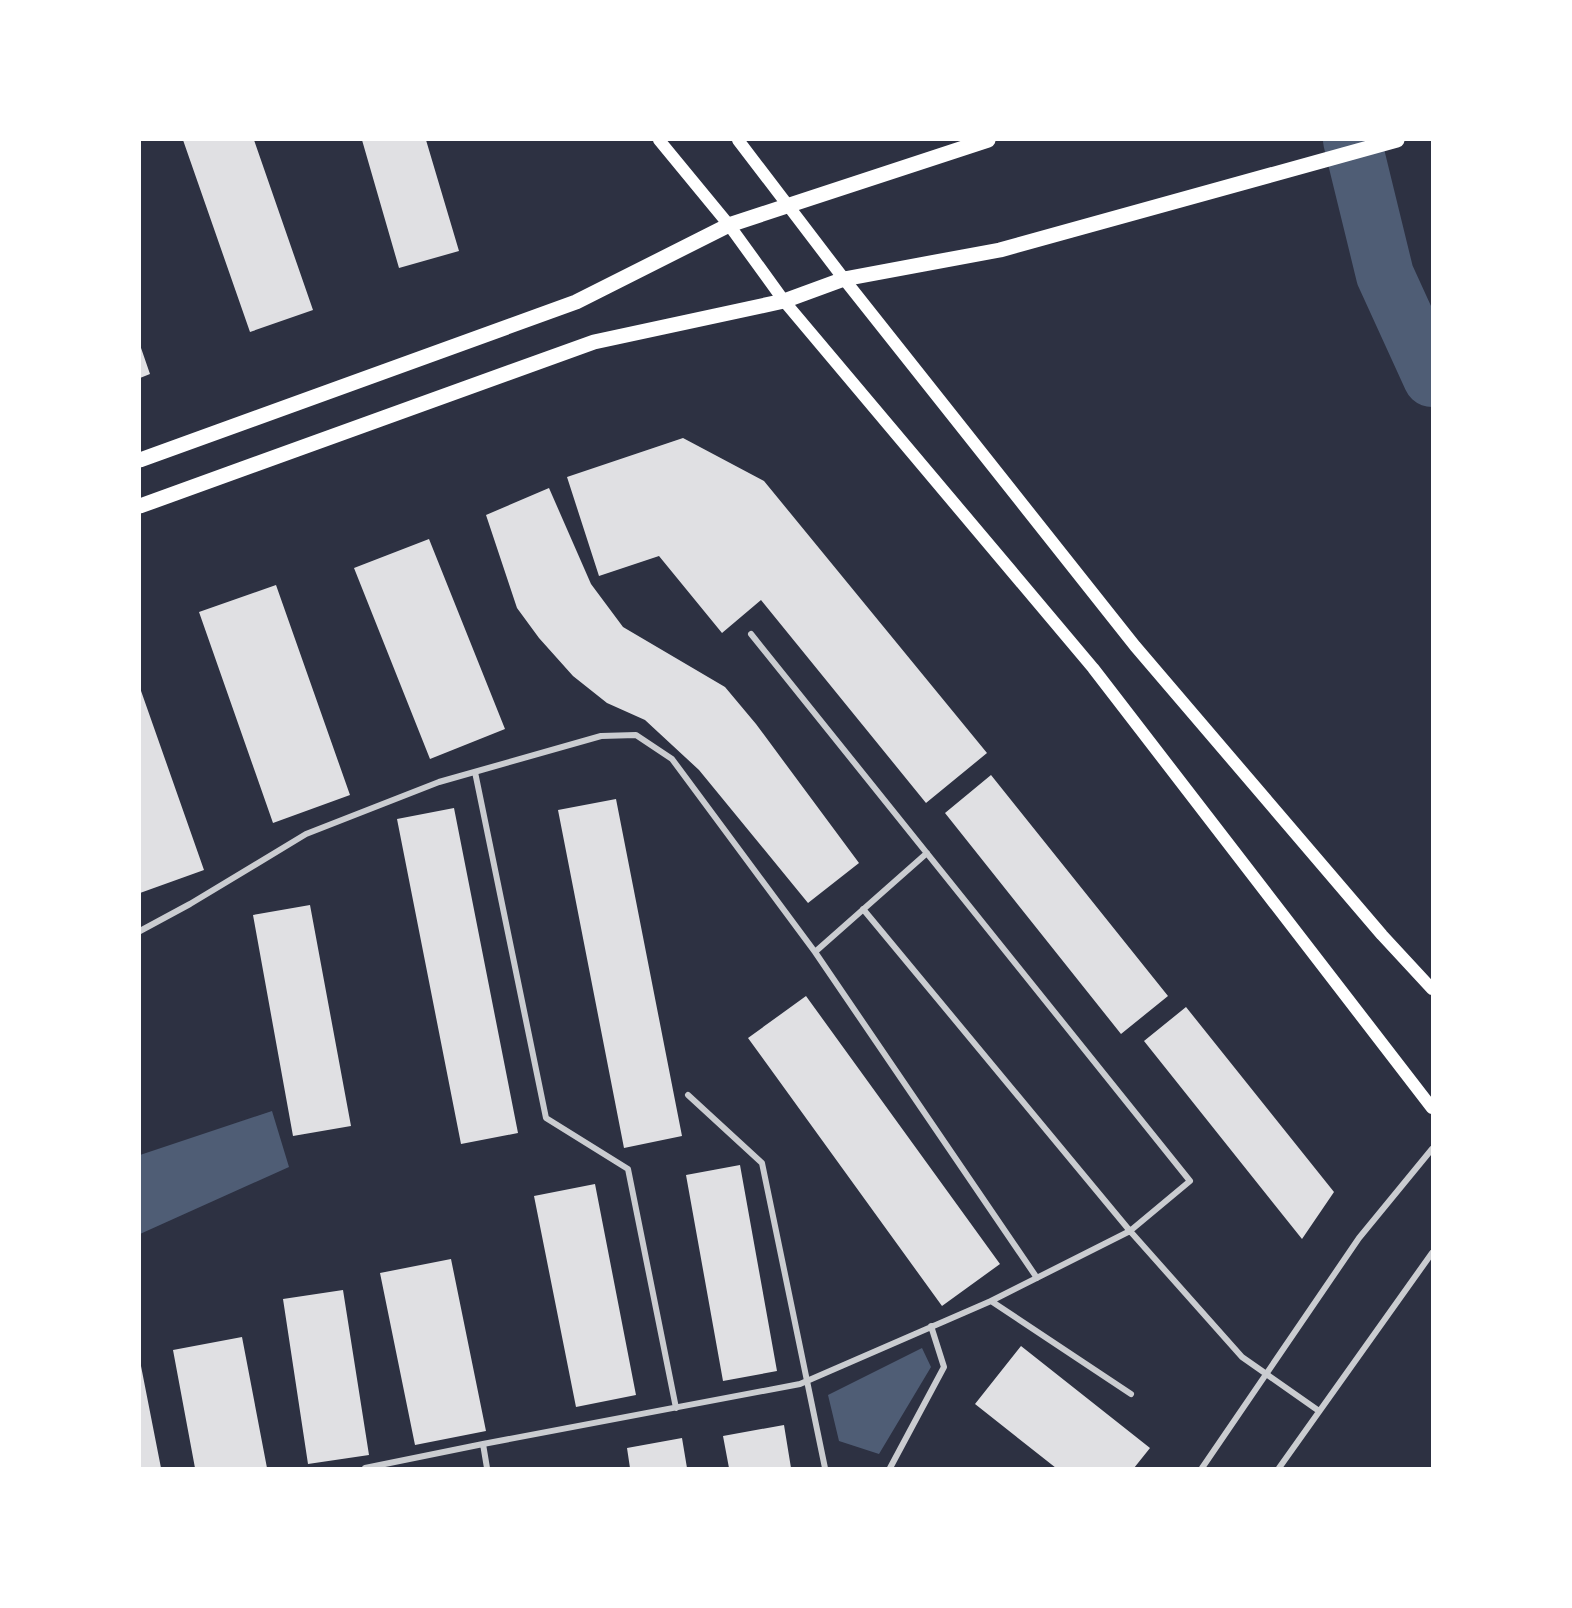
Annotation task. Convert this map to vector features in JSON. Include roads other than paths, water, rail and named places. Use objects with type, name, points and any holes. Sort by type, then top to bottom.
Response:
[{"type":"main road","points":[[659,140],[729,225],[784,301],[1093,668],[1432,1108]]},
{"type":"main road","points":[[738,140],[844,279],[1136,646],[1382,935],[1432,989]]},
{"type":"main road","points":[[140,460],[576,302],[729,225],[988,140]]},
{"type":"main road","points":[[140,507],[594,342],[784,301],[844,279],[1000,250],[1397,140]]},
{"type":"street","points":[[365,1468],[801,1384],[991,1301],[1130,1231],[1190,1181],[751,634]]},
{"type":"street","points":[[140,931],[190,904],[306,834],[439,782],[601,736],[636,735],[672,759],[815,952],[1038,1278]]},
{"type":"street","points":[[474,772],[546,1118],[628,1169],[676,1408]]},
{"type":"street","points":[[815,952],[927,853]]},
{"type":"street","points":[[863,909],[1130,1231],[1242,1357],[1319,1411]]},
{"type":"street","points":[[688,1095],[762,1163],[825,1468]]},
{"type":"street","points":[[1202,1468],[1359,1238],[1432,1149]]},
{"type":"street","points":[[1279,1468],[1432,1253]]},
{"type":"street","points":[[991,1301],[1131,1394]]},
{"type":"street","points":[[890,1468],[944,1367],[931,1326]]},
{"type":"street","points":[[483,1444],[487,1468]]},
{"type":"water","points":[[272,1111],[289,1167],[140,1234],[140,1155]]},
{"type":"water","points":[[922,1348],[931,1367],[879,1454],[839,1441],[828,1395]]},
{"type":"waterway","points":[[1352,140],[1385,275],[1432,378]]}]
